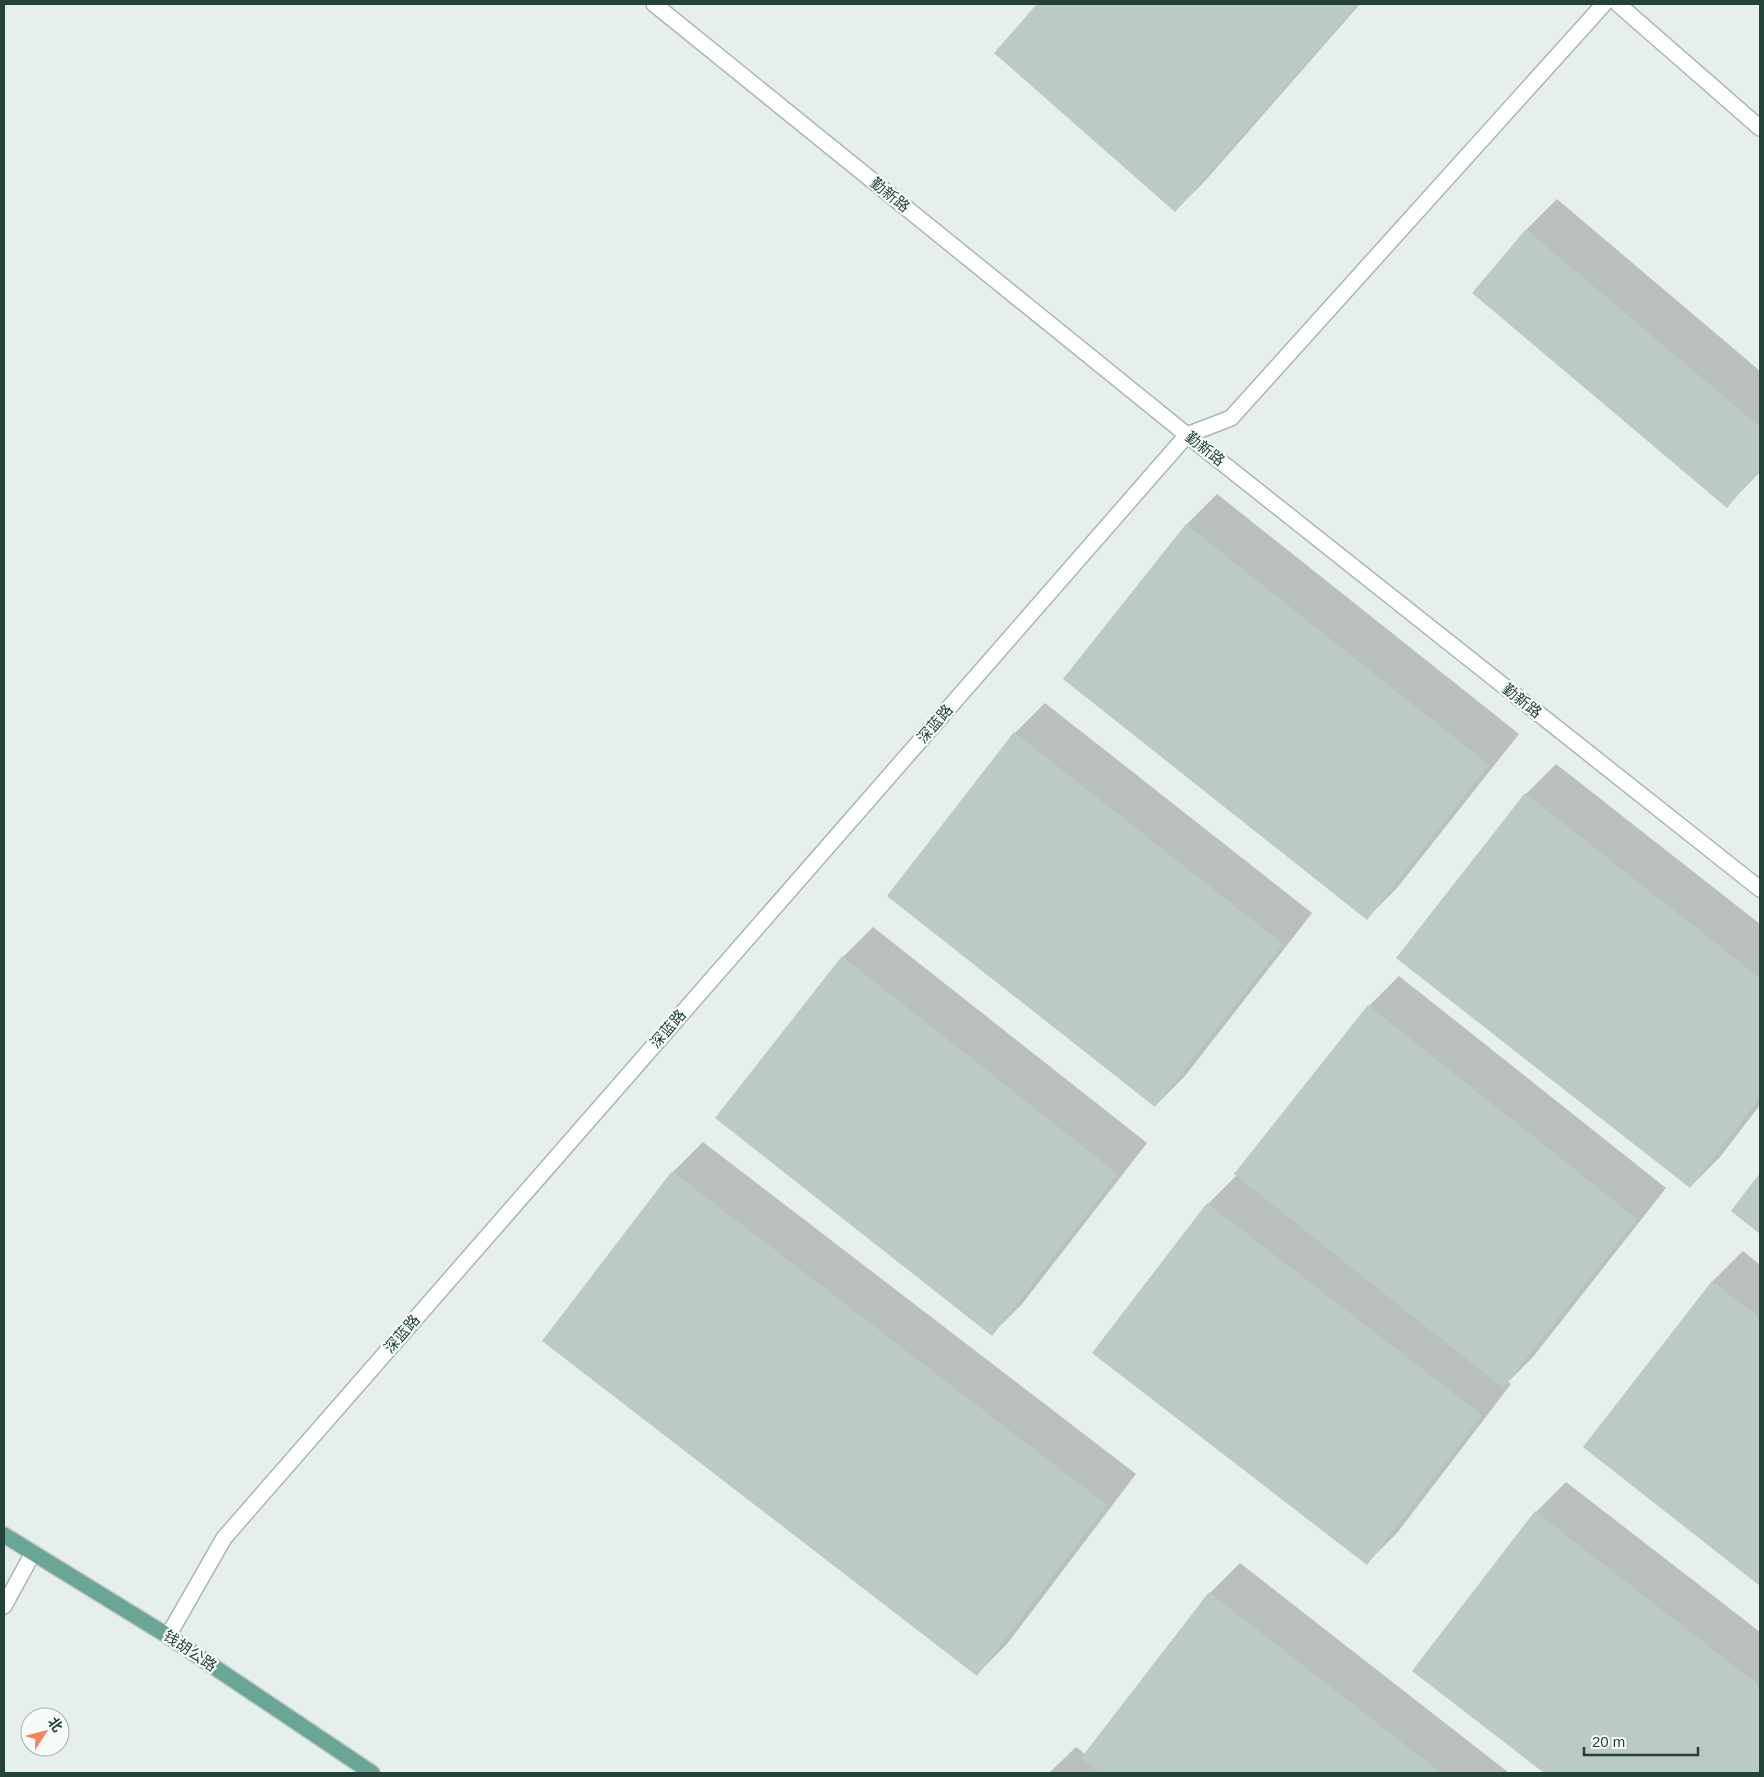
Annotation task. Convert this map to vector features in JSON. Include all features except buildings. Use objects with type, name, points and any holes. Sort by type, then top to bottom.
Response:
[{"type":"main road","name":"钱胡公路","points":[[4,1535],[168,1636],[372,1773]]},
{"type":"street","name":"勤新路","points":[[654,4],[1187,435],[1760,889]]},
{"type":"street","points":[[1187,435],[1231,418],[1604,4]]},
{"type":"street","points":[[1618,4],[1760,128]]},
{"type":"street","name":"深蓝路","points":[[168,1636],[224,1538],[1187,435]]},
{"type":"street","points":[[4,1606],[33,1553]]}]
